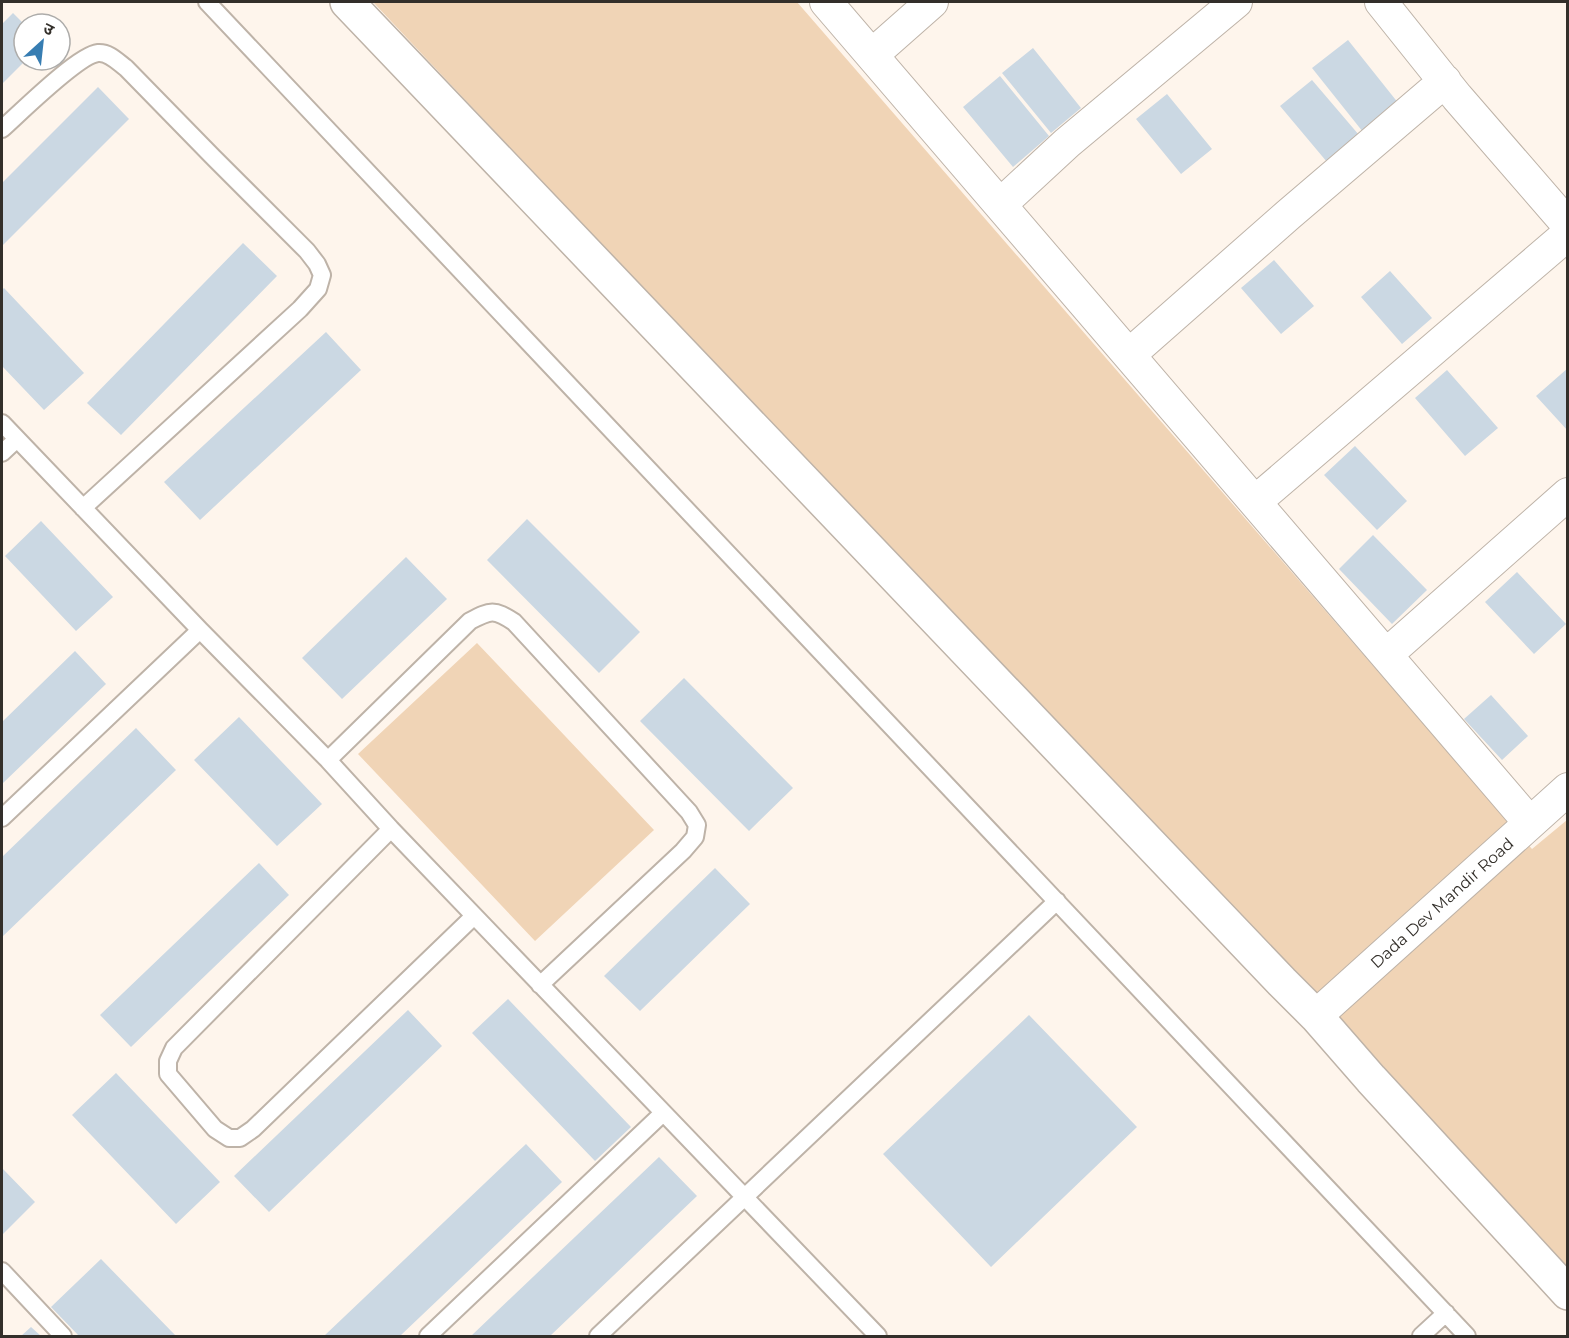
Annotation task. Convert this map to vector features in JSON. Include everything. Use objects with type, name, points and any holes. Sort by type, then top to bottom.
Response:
[{"type":"street","points":[[347,2],[1316,1016],[1568,1293]]},
{"type":"street","points":[[826,2],[1530,823]]},
{"type":"street","points":[[872,55],[932,2]]},
{"type":"street","points":[[1000,205],[1067,143],[1236,2]]},
{"type":"street","points":[[1381,2],[1568,225]]},
{"type":"street","points":[[1129,355],[1445,81]]},
{"type":"street","points":[[1255,502],[1568,234]]},
{"type":"street","points":[[1386,655],[1568,494]]},
{"type":"street","name":"Dada Dev Mandir Road","points":[[1316,1016],[1568,789]]},
{"type":"lane","points":[[207,2],[1467,1336]]},
{"type":"lane","points":[[2,129],[87,56],[100,53],[112,57],[126,68],[307,251],[322,275],[318,289],[300,309],[83,508]]},
{"type":"lane","points":[[2,423],[328,760],[474,916],[878,1336]]},
{"type":"lane","points":[[2,453],[17,439]]},
{"type":"lane","points":[[328,760],[470,621],[486,613],[499,613],[514,622],[690,812],[697,825],[695,837],[683,850],[540,985]]},
{"type":"lane","points":[[2,818],[200,630]]},
{"type":"lane","points":[[391,829],[174,1048],[168,1061],[168,1074],[215,1129],[229,1138],[240,1138],[253,1129],[474,916]]},
{"type":"lane","points":[[598,1336],[1057,901]]},
{"type":"lane","points":[[428,1336],[663,1113]]},
{"type":"lane","points":[[2,1271],[63,1336]]},
{"type":"lane","points":[[1421,1336],[1446,1313]]},
{"type":"shaded area","points":[[373,2],[797,2],[1532,849],[1567,820],[1567,1269],[1283,969]]},
{"type":"shaded area","points":[[477,643],[654,830],[535,941],[358,754]]},
{"type":"building","points":[[12,14],[12,72],[14,72],[2,84],[2,24]]},
{"type":"building","points":[[1348,40],[1399,104],[1363,132],[1312,68]]},
{"type":"building","points":[[1033,48],[1081,108],[1051,133],[1002,73]]},
{"type":"building","points":[[1000,76],[1049,136],[1013,167],[963,107]]},
{"type":"building","points":[[1312,80],[1359,135],[1327,162],[1280,106]]},
{"type":"building","points":[[98,87],[129,119],[2,246],[2,183]]},
{"type":"building","points":[[1167,94],[1212,149],[1181,174],[1136,119]]},
{"type":"building","points":[[243,243],[277,276],[121,435],[87,403]]},
{"type":"building","points":[[1274,260],[1314,306],[1281,334],[1241,288]]},
{"type":"building","points":[[1390,271],[1432,318],[1402,344],[1361,297]]},
{"type":"building","points":[[4,288],[84,373],[44,410],[2,366],[2,290]]},
{"type":"building","points":[[326,332],[361,370],[200,520],[164,482]]},
{"type":"building","points":[[1568,368],[1568,431],[1536,396]]},
{"type":"building","points":[[1447,370],[1498,428],[1465,456],[1415,398]]},
{"type":"building","points":[[1355,446],[1407,501],[1377,530],[1324,475]]},
{"type":"building","points":[[527,519],[640,632],[599,673],[487,560]]},
{"type":"building","points":[[41,521],[113,597],[76,631],[5,556]]},
{"type":"building","points":[[1373,535],[1427,590],[1392,624],[1339,569]]},
{"type":"building","points":[[406,557],[447,599],[342,699],[302,658]]},
{"type":"building","points":[[1517,572],[1566,624],[1534,654],[1485,602]]},
{"type":"building","points":[[75,651],[106,684],[2,784],[2,722]]},
{"type":"building","points":[[684,678],[793,788],[749,831],[640,721]]},
{"type":"building","points":[[1491,695],[1528,736],[1502,760],[1464,719]]},
{"type":"building","points":[[239,717],[322,804],[277,846],[194,760]]},
{"type":"building","points":[[136,728],[176,770],[2,937],[2,857]]},
{"type":"building","points":[[259,863],[289,895],[131,1047],[100,1015]]},
{"type":"building","points":[[715,868],[750,904],[640,1011],[604,976]]},
{"type":"building","points":[[508,999],[631,1127],[595,1161],[472,1033]]},
{"type":"building","points":[[408,1010],[442,1046],[269,1212],[234,1176]]},
{"type":"building","points":[[1029,1015],[1137,1127],[991,1267],[883,1154]]},
{"type":"building","points":[[116,1073],[220,1182],[176,1224],[72,1115]]},
{"type":"building","points":[[526,1144],[562,1182],[400,1336],[324,1336]]},
{"type":"building","points":[[659,1157],[697,1196],[550,1336],[471,1336]]},
{"type":"building","points":[[2,1168],[35,1202],[2,1235]]},
{"type":"building","points":[[101,1259],[176,1336],[79,1336],[51,1307]]},
{"type":"building","points":[[31,1327],[41,1336],[21,1336]]}]
